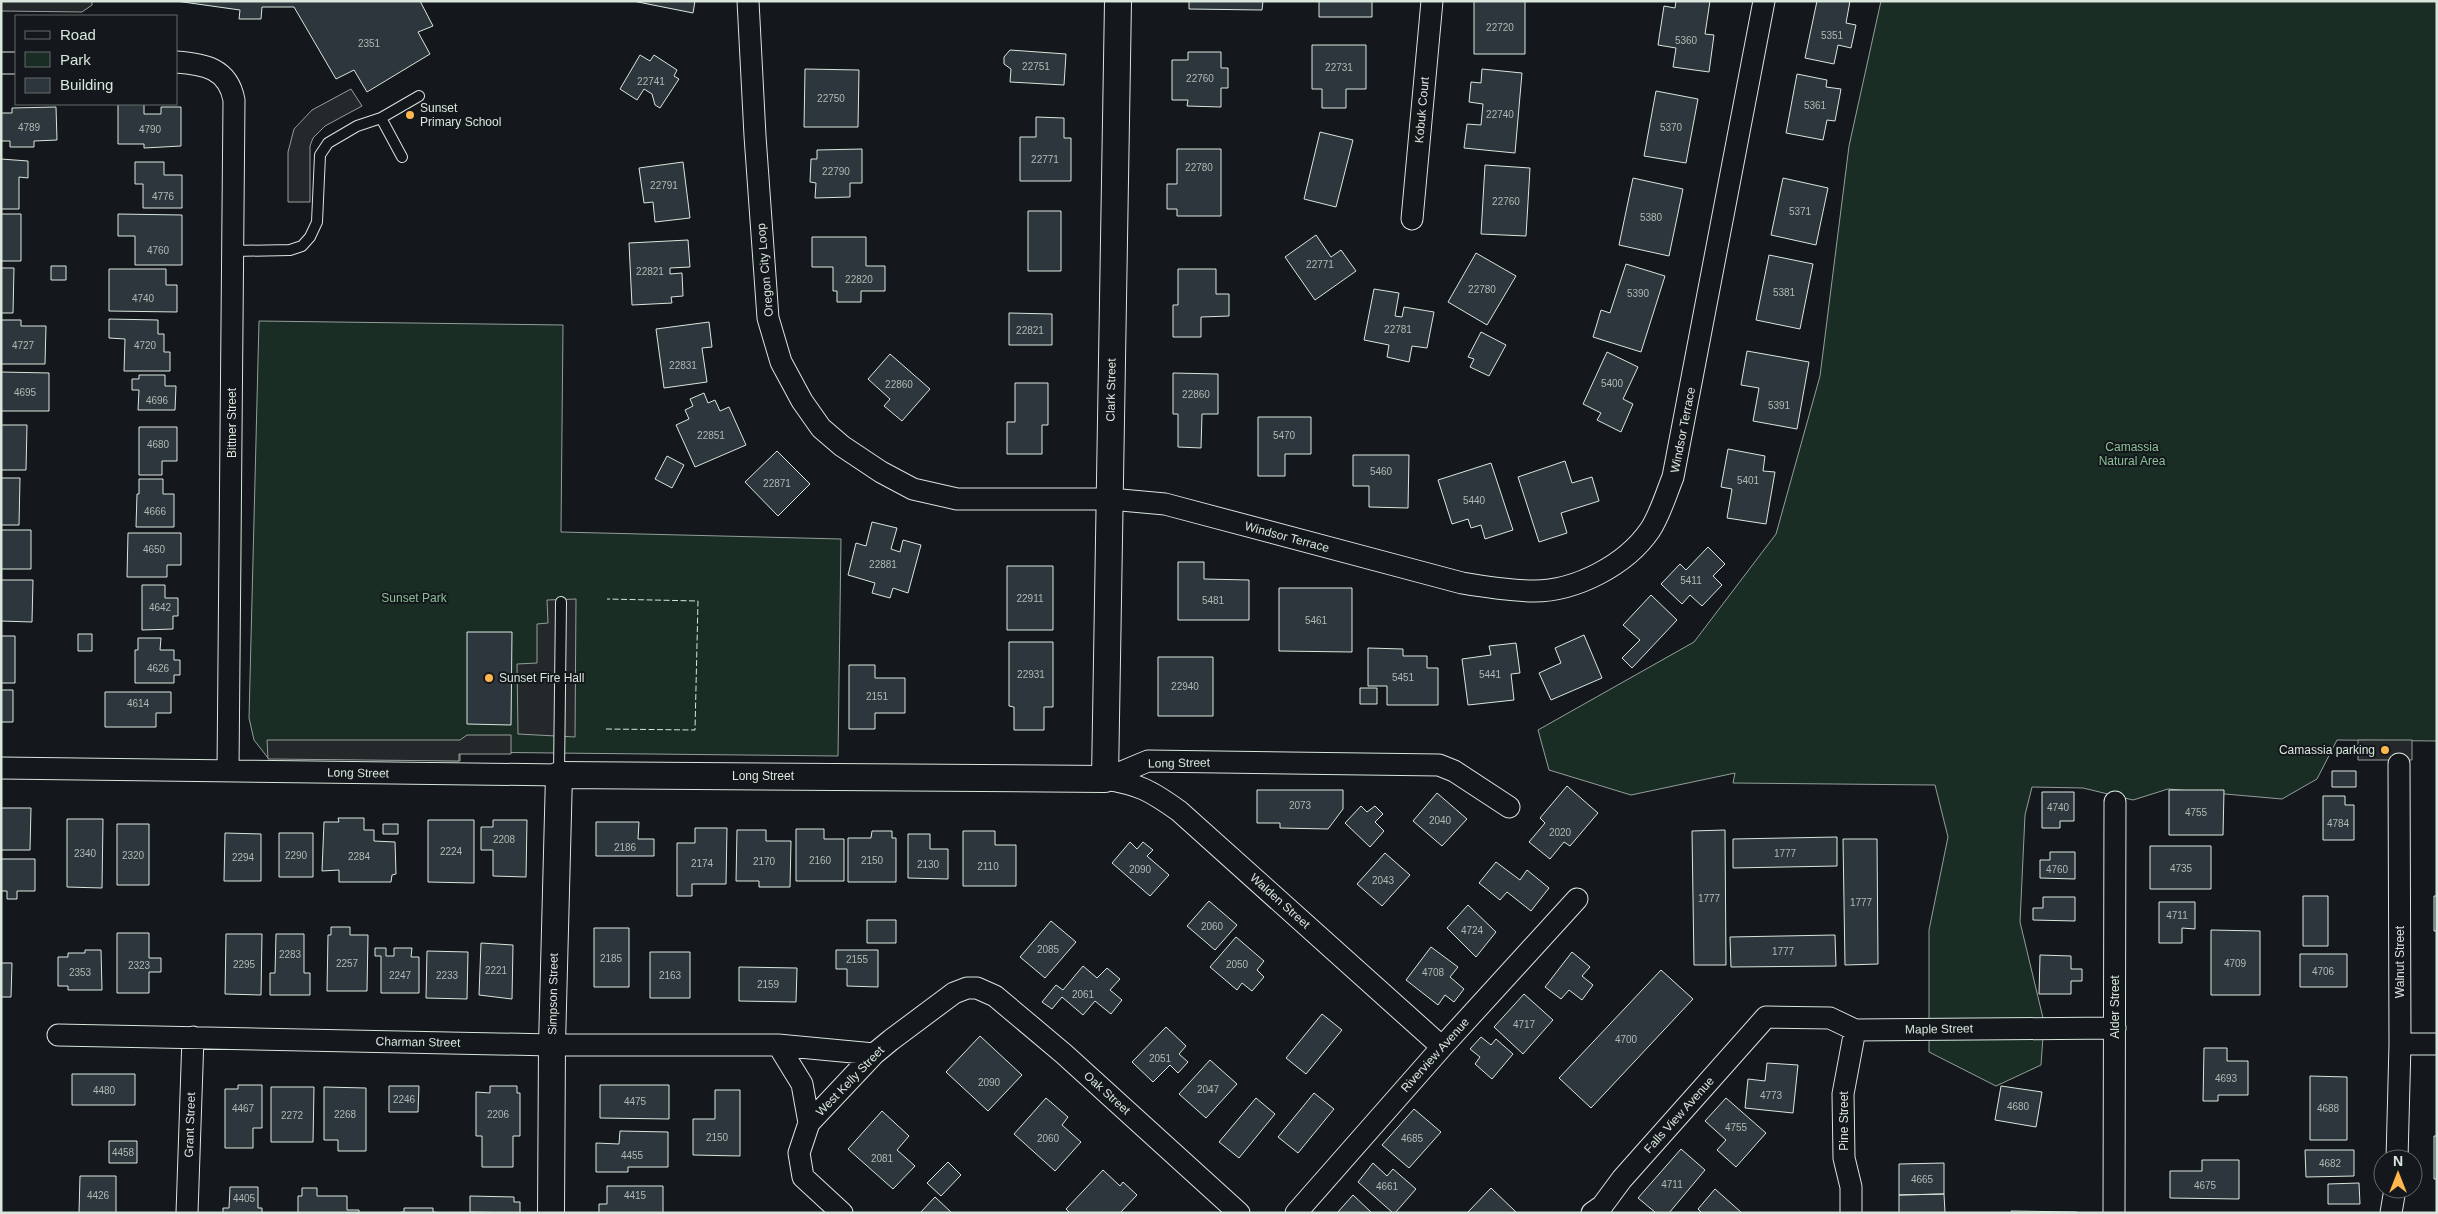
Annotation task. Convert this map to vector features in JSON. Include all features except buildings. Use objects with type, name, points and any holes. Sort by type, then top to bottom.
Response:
[{"type":"street","name":"Oregon City Loop","points":[[748,1],[755,136],[768,318],[781,362],[802,401],[821,428],[880,472],[913,489],[957,499],[1110,499]]},
{"type":"street","name":"Clark Street","points":[[1105,779],[1118,1]]},
{"type":"street","name":"Kobuk Court","points":[[1412,219],[1432,1]]},
{"type":"street","name":"Windsor Terrace","points":[[1110,499],[1165,504],[1413,571],[1462,583],[1500,589],[1535,591],[1555,589],[1576,583],[1614,564],[1650,530],[1674,478],[1764,1]]},
{"type":"street","name":"Bittner Street","points":[[178,62],[205,65],[224,77],[233,94],[235,109],[228,771]]},
{"type":"street","points":[[1,63],[15,63]]},
{"type":"street","name":"Long Street","points":[[1,768],[1105,779],[1148,761],[1440,765],[1454,771],[1509,807]]},
{"type":"street","name":"Walnut Street","points":[[2397,1149],[2400,1044],[2399,764]]},
{"type":"street","name":"Simpson Street","points":[[551,1213],[552,1045],[559,775]]},
{"type":"street","name":"Walden Street","points":[[1105,779],[1130,782],[1147,789],[1179,811],[1442,1047]]},
{"type":"street","name":"Alder Street","points":[[2114,1213],[2115,802]]},
{"type":"street","name":"Riverview Avenue","points":[[1296,1213],[1442,1047],[1577,899]]},
{"type":"street","name":"West Kelly Street","points":[[842,1213],[803,1177],[798,1153],[809,1123],[874,1054],[932,1008],[954,993],[967,988]]},
{"type":"street","name":"Oak Street","points":[[967,988],[977,988],[994,996],[1064,1054],[1239,1213]]},
{"type":"street","name":"Maple Street","points":[[1766,1017],[1830,1018],[1855,1030],[2115,1028]]},
{"type":"street","name":"Falls View Avenue","points":[[1600,1210],[1622,1179],[1766,1017]]},
{"type":"street","name":"Pine Street","points":[[1851,1213],[1851,1187],[1844,1158],[1843,1094],[1855,1030]]},
{"type":"street","name":"Charman Street","points":[[58,1035],[552,1045],[778,1046],[874,1054]]},
{"type":"street","name":"Grant Street","points":[[187,1213],[193,1037]]},
{"type":"street","points":[[2400,1044],[2437,1044]]},
{"type":"street","points":[[778,1046],[802,1084],[809,1123]]},
{"type":"street","points":[[2391,1213],[2393,1199]]},
{"type":"lane","points":[[233,251],[290,250],[302,246],[310,237],[317,222],[320,155],[328,143],[357,126],[381,118],[419,96]]},
{"type":"lane","points":[[381,118],[402,157]]},
{"type":"lane","points":[[559,775],[561,602]]},
{"type":"green space","name":"Camassia Natural Area","points":[[1881,1],[2437,1],[2437,741],[2337,740],[2317,779],[2282,799],[2168,789],[2133,800],[2083,788],[2032,787],[2025,815],[2020,922],[2044,1022],[2041,1065],[1996,1086],[1929,1052],[1929,930],[1948,837],[1935,785],[1733,783],[1735,773],[1631,795],[1549,770],[1538,730],[1694,642],[1776,534],[1820,376],[1849,146]]},
{"type":"green space","name":"Sunset Park","points":[[259,321],[563,325],[561,532],[841,539],[838,756],[460,752],[460,761],[268,758],[254,740],[249,718]]},
{"type":"shaded area","points":[[1,1],[92,1],[92,5],[82,12],[1,11]]},
{"type":"shaded area","points":[[351,89],[362,106],[325,126],[313,138],[310,146],[310,202],[288,202],[288,152],[294,129],[312,110]]},
{"type":"shaded area","points":[[576,599],[575,737],[518,734],[517,664],[537,663],[537,624],[548,623],[547,600]]},
{"type":"shaded area","points":[[467,735],[511,735],[511,754],[459,754],[459,761],[268,759],[267,740],[460,740]]},
{"type":"shaded area","name":"Camassia parking","points":[[2358,740],[2412,740],[2412,760],[2358,760]]},
{"type":"fence","points":[[606,729],[695,730],[698,601],[607,599]]},
{"type":"place","name":"Sunset Primary School","points":[[410,115]]},
{"type":"place","name":"Sunset Fire Hall","points":[[489,678]]},
{"type":"place","name":"Camassia parking","points":[[2385,750]]}]
